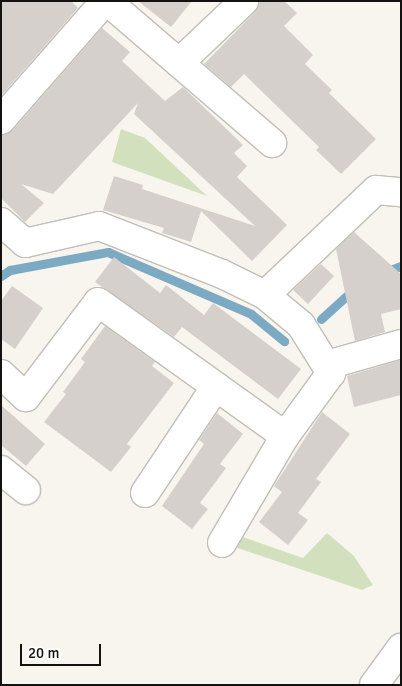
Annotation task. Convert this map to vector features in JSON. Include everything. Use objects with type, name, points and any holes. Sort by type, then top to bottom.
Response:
[{"type":"street","points":[[1,120],[106,1],[272,143]]},
{"type":"street","points":[[179,63],[244,1]]},
{"type":"street","points":[[265,295],[376,190],[401,192]]},
{"type":"street","points":[[1,222],[25,243],[99,226],[222,274],[265,295],[301,325],[331,373],[285,436],[222,543]]},
{"type":"street","points":[[1,374],[26,397],[98,302],[285,436]]},
{"type":"street","points":[[327,365],[401,344]]},
{"type":"street","points":[[145,493],[216,386]]},
{"type":"street","points":[[1,470],[26,490]]},
{"type":"street","points":[[374,685],[401,648]]},
{"type":"green space","points":[[121,129],[145,138],[207,196],[112,162]]},
{"type":"green space","points":[[327,533],[354,556],[373,585],[362,590],[229,545],[237,535],[303,558]]},
{"type":"building","points":[[1,1],[71,1],[78,8],[1,96]]},
{"type":"building","points":[[138,1],[192,1],[171,27]]},
{"type":"building","points":[[259,1],[284,1],[297,13],[284,26],[313,55],[305,64],[332,90],[329,93],[376,139],[341,174],[316,150],[319,147],[244,74],[231,87],[204,64],[255,12]]},
{"type":"building","points":[[102,28],[130,52],[122,61],[165,101],[183,87],[243,145],[234,153],[247,166],[237,177],[287,225],[252,261],[201,211],[191,242],[162,233],[164,228],[103,210],[114,176],[143,185],[142,189],[255,226],[134,114],[138,103],[53,194],[21,184],[44,203],[25,222],[2,199],[1,135],[13,130]]},
{"type":"building","points":[[354,232],[401,274],[401,309],[381,314],[385,332],[355,341],[336,249]]},
{"type":"building","points":[[114,257],[160,293],[166,285],[204,315],[213,303],[301,369],[278,399],[182,327],[174,337],[95,282]]},
{"type":"building","points":[[321,264],[334,276],[308,304],[293,290]]},
{"type":"building","points":[[12,286],[43,308],[15,349],[1,339],[1,301]]},
{"type":"building","points":[[105,326],[155,362],[152,366],[174,383],[127,444],[131,447],[111,472],[44,422],[66,394],[63,392],[85,362],[81,359]]},
{"type":"building","points":[[401,360],[401,395],[354,407],[347,376]]},
{"type":"building","points":[[1,405],[45,444],[26,466],[1,445]]},
{"type":"building","points":[[322,412],[350,434],[316,479],[321,482],[298,513],[308,520],[288,545],[259,522],[282,492],[274,486]]},
{"type":"building","points":[[217,413],[243,434],[220,464],[226,468],[200,503],[208,509],[192,529],[162,506],[204,444],[199,440]]},
{"type":"waterway","points":[[1,276],[10,270],[108,252],[251,314],[284,341]]},
{"type":"waterway","points":[[385,272],[401,266]]},
{"type":"waterway","points":[[321,319],[354,289]]}]
